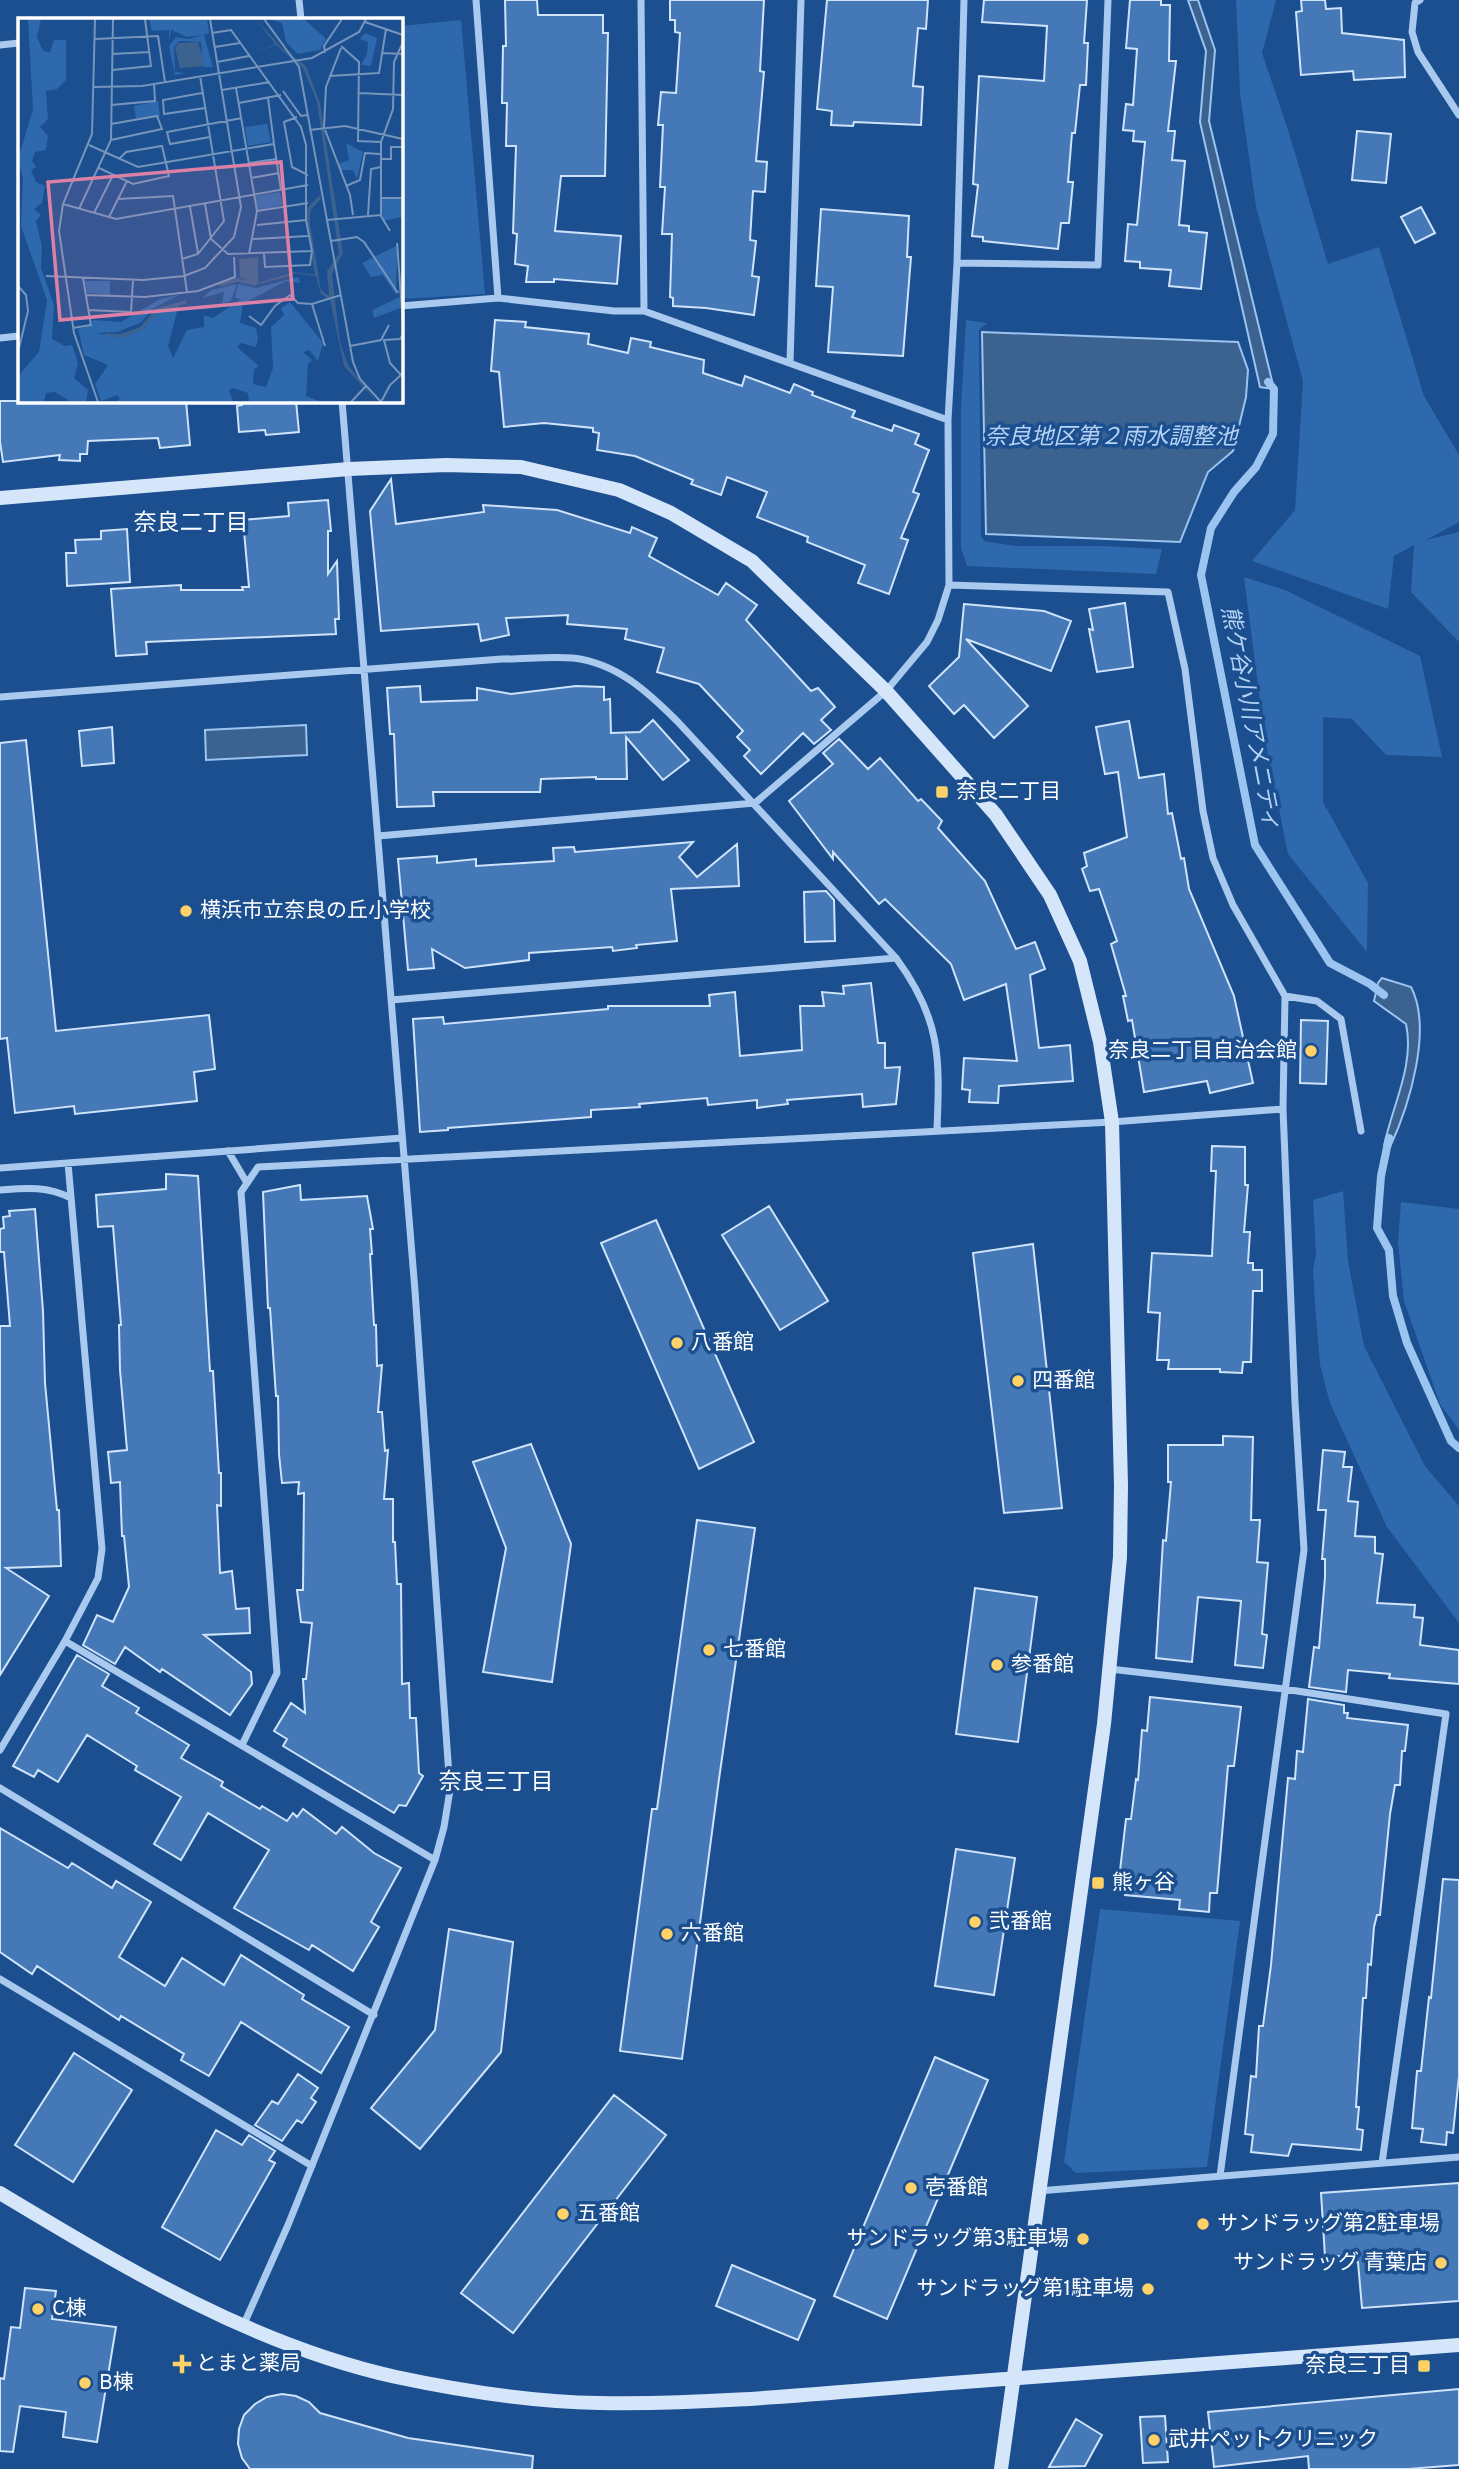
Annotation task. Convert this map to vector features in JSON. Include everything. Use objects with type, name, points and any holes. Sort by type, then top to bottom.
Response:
[{"type":"street","points":[[299,0],[301,18]]},
{"type":"street","points":[[476,0],[498,298]]},
{"type":"street","points":[[641,0],[644,312]]},
{"type":"street","points":[[790,363],[801,0]]},
{"type":"street","points":[[378,836],[755,803],[886,691],[927,642],[950,585],[948,421],[957,263],[964,0]]},
{"type":"street","points":[[957,263],[1098,265],[1108,0]]},
{"type":"street","points":[[1419,0],[1415,3],[1412,32],[1418,52],[1459,115]]},
{"type":"street","points":[[0,45],[18,43]]},
{"type":"street","points":[[402,306],[498,298],[644,312],[948,421]]},
{"type":"street","points":[[0,338],[18,336]]},
{"type":"street","points":[[242,2326],[288,2225],[435,1860],[450,1790],[404,1159],[342,402]]},
{"type":"street","points":[[0,498],[349,469],[446,465],[521,467],[619,490],[671,513],[752,561],[886,691],[996,815],[1050,895],[1080,961],[1100,1042],[1112,1122],[1121,1485],[1120,1557],[1110,1669],[1001,2469]]},
{"type":"street","points":[[950,585],[1168,592],[1185,669],[1203,811],[1213,858],[1233,905],[1285,996],[1283,1109],[1304,1550],[1220,2176]]},
{"type":"street","points":[[0,697],[502,659],[573,659],[604,665],[628,677],[648,692],[755,803],[897,958],[915,984],[931,1018],[939,1071],[937,1130]]},
{"type":"street","points":[[391,1000],[897,958]]},
{"type":"street","points":[[1285,996],[1317,1001],[1341,1019],[1361,1131]]},
{"type":"street","points":[[242,1745],[277,1672],[241,1192],[258,1167],[1112,1122],[1283,1109]]},
{"type":"street","points":[[0,1168],[402,1138]]},
{"type":"street","points":[[228,1151],[247,1183]]},
{"type":"street","points":[[0,1750],[65,1641],[98,1578],[102,1549],[68,1163]]},
{"type":"street","points":[[0,1190],[53,1189],[71,1198]]},
{"type":"street","points":[[65,1641],[435,1860]]},
{"type":"street","points":[[1110,1669],[1284,1689],[1446,1714],[1382,2164]]},
{"type":"street","points":[[0,1788],[374,2015]]},
{"type":"street","points":[[0,1979],[312,2166]]},
{"type":"street","points":[[1038,2191],[1459,2157]]},
{"type":"street","points":[[0,2193],[95,2250],[242,2326],[328,2357],[394,2376],[523,2397],[594,2403],[727,2400],[1459,2345]]},
{"type":"shaded area","points":[[1236,0],[1276,0],[1262,53],[1328,264],[1379,247],[1424,396],[1459,455],[1459,522],[1426,540],[1459,532],[1459,642],[1411,592],[1414,545],[1394,556],[1388,609],[1252,561],[1295,510],[1303,381],[1256,207],[1240,93]]},
{"type":"shaded area","points":[[461,20],[485,294],[402,299],[402,26]]},
{"type":"shaded area","points":[[966,320],[987,323],[979,330],[981,536],[984,541],[1015,546],[1162,549],[1156,574],[967,566],[961,548],[961,408]]},
{"type":"shaded area","points":[[1244,577],[1285,590],[1420,656],[1442,757],[1386,755],[1352,719],[1323,717],[1323,802],[1368,883],[1367,952],[1288,854],[1265,740]]},
{"type":"shaded area","points":[[1343,1191],[1348,1261],[1364,1346],[1425,1466],[1459,1506],[1459,1623],[1387,1527],[1330,1403],[1320,1365],[1313,1270],[1316,1254],[1313,1200]]},
{"type":"shaded area","points":[[1401,1202],[1459,1209],[1459,1430],[1440,1404],[1404,1301],[1398,1242]]},
{"type":"shaded area","points":[[1100,1909],[1240,1921],[1207,2167],[1076,2173],[1064,2162]]},
{"type":"water","points":[[1188,0],[1198,0],[1215,50],[1209,121],[1274,389],[1260,387],[1200,122],[1206,51]]},
{"type":"water","name":"奈良地区第２雨水調整池","points":[[982,332],[1238,342],[1248,370],[1246,397],[1233,451],[1208,472],[1180,542],[986,534]]},
{"type":"water","points":[[306,725],[307,755],[206,760],[205,730]]},
{"type":"water","points":[[1382,978],[1411,987],[1420,1024],[1411,1089],[1390,1147],[1384,1146],[1405,1070],[1408,1039],[1406,1024],[1374,1001],[1378,983]]},
{"type":"building","points":[[505,0],[537,0],[538,15],[603,15],[603,33],[608,33],[605,176],[561,176],[555,231],[621,236],[617,284],[554,279],[554,282],[526,282],[528,266],[515,264],[517,234],[513,233],[516,146],[506,146],[507,103],[502,103],[503,46],[506,46]]},
{"type":"building","points":[[670,0],[764,0],[760,71],[764,72],[756,161],[767,162],[765,192],[753,191],[750,240],[756,241],[752,276],[759,277],[754,315],[673,306],[673,298],[670,297],[672,234],[662,234],[665,187],[660,187],[663,125],[658,125],[661,92],[676,93],[680,33],[675,32],[675,20],[670,20]]},
{"type":"building","points":[[827,0],[928,0],[926,29],[918,28],[913,86],[923,87],[921,125],[854,122],[853,126],[831,125],[832,111],[817,109]]},
{"type":"building","points":[[984,0],[1087,0],[1084,43],[1088,43],[1086,85],[1080,85],[1075,133],[1072,133],[1068,182],[1073,182],[1069,223],[1061,223],[1058,249],[983,241],[983,237],[972,236],[978,185],[973,184],[979,76],[1044,81],[1047,26],[982,22]]},
{"type":"building","points":[[1130,0],[1161,0],[1161,5],[1170,5],[1169,61],[1176,61],[1168,131],[1175,131],[1172,160],[1185,161],[1179,225],[1189,226],[1189,231],[1207,233],[1201,289],[1169,286],[1171,270],[1140,268],[1140,262],[1125,261],[1128,224],[1137,225],[1145,142],[1133,141],[1134,131],[1123,130],[1126,104],[1133,105],[1137,49],[1126,48]]},
{"type":"building","points":[[1301,0],[1325,0],[1326,9],[1341,8],[1342,33],[1404,40],[1405,77],[1354,80],[1353,71],[1301,75],[1296,12],[1302,11]]},
{"type":"building","points":[[1357,131],[1391,134],[1386,183],[1352,180]]},
{"type":"building","points":[[1421,207],[1435,233],[1415,243],[1401,217]]},
{"type":"building","points":[[821,209],[909,216],[907,257],[911,257],[903,356],[828,352],[833,287],[816,286]]},
{"type":"building","points":[[495,320],[526,322],[525,327],[589,334],[588,344],[628,353],[631,338],[651,342],[650,347],[704,360],[703,373],[742,386],[745,376],[790,393],[794,384],[813,392],[812,395],[855,411],[852,417],[892,431],[894,425],[919,434],[915,444],[929,450],[913,492],[919,494],[901,538],[908,540],[889,594],[858,583],[865,565],[807,542],[808,537],[757,517],[767,492],[727,477],[721,495],[691,484],[693,480],[635,456],[597,450],[599,433],[593,432],[593,428],[544,423],[504,427],[499,372],[491,371]]},
{"type":"building","points":[[0,401],[186,402],[190,445],[160,448],[158,438],[88,441],[87,454],[80,454],[80,461],[59,460],[60,455],[3,462]]},
{"type":"building","points":[[242,402],[296,402],[299,432],[266,435],[265,430],[239,432],[237,406],[242,405]]},
{"type":"building","points":[[391,479],[396,524],[484,512],[483,505],[557,510],[630,533],[632,527],[657,538],[649,556],[718,595],[726,583],[757,605],[746,620],[811,691],[818,688],[835,707],[821,720],[831,730],[814,744],[803,733],[761,774],[744,756],[750,750],[737,737],[743,731],[699,684],[657,672],[664,648],[625,639],[627,629],[567,624],[568,615],[506,618],[509,635],[481,641],[478,624],[381,631],[370,511]]},
{"type":"building","points":[[328,500],[331,531],[328,531],[328,574],[337,561],[339,619],[335,619],[336,634],[146,642],[147,654],[116,656],[111,589],[181,585],[181,590],[243,590],[242,587],[249,587],[243,520],[289,516],[288,503]]},
{"type":"building","points":[[127,529],[130,582],[67,586],[66,553],[76,553],[75,540],[101,539],[101,531]]},
{"type":"building","points":[[1125,603],[1133,667],[1097,672],[1089,629],[1093,630],[1089,609]]},
{"type":"building","points":[[964,604],[1044,611],[1071,621],[1051,671],[966,639],[1028,706],[994,738],[964,705],[954,714],[929,686],[959,657]]},
{"type":"building","points":[[420,686],[421,702],[477,700],[477,688],[511,694],[576,686],[604,687],[604,700],[610,699],[611,733],[640,732],[653,720],[689,760],[663,780],[626,737],[627,779],[541,779],[540,792],[433,792],[434,806],[397,807],[394,734],[390,734],[387,688]]},
{"type":"building","points":[[1129,721],[1139,778],[1164,774],[1168,814],[1172,813],[1189,889],[1234,996],[1253,1083],[1210,1093],[1207,1081],[1144,1092],[1132,1020],[1128,1021],[1123,996],[1126,996],[1111,944],[1117,941],[1099,889],[1090,891],[1082,869],[1087,866],[1084,853],[1127,837],[1118,772],[1105,774],[1096,727]]},
{"type":"building","points":[[112,727],[114,763],[82,766],[79,731]]},
{"type":"building","points":[[839,739],[868,769],[880,758],[918,801],[921,799],[942,821],[938,828],[985,881],[1016,949],[1035,942],[1045,969],[1030,975],[1039,1048],[1070,1045],[1073,1081],[999,1086],[998,1103],[969,1102],[970,1090],[962,1089],[964,1058],[1017,1061],[1006,984],[964,1000],[951,964],[885,899],[879,904],[833,852],[833,859],[789,801],[833,764],[823,753]]},
{"type":"building","points":[[26,740],[56,1031],[209,1015],[215,1069],[194,1072],[197,1101],[75,1114],[74,1106],[15,1113],[7,1038],[0,1039],[0,743]]},
{"type":"building","points":[[693,842],[679,857],[697,877],[737,844],[739,886],[671,889],[677,941],[636,945],[637,948],[613,951],[612,947],[529,953],[529,960],[465,968],[432,949],[434,968],[408,970],[398,859],[437,856],[437,863],[476,859],[476,866],[554,861],[553,848],[574,847],[575,852]]},
{"type":"building","points":[[826,891],[834,900],[835,941],[805,942],[804,892]]},
{"type":"building","points":[[871,983],[878,1043],[885,1043],[885,1068],[900,1067],[896,1104],[863,1107],[862,1094],[787,1100],[788,1104],[757,1108],[757,1100],[708,1105],[707,1098],[591,1110],[591,1117],[420,1132],[413,1019],[443,1017],[444,1024],[608,1009],[608,1006],[710,1006],[709,995],[735,992],[740,1056],[802,1050],[800,1006],[824,1006],[822,992],[844,994],[843,986]]},
{"type":"building","points":[[1301,1020],[1328,1021],[1326,1084],[1300,1083]]},
{"type":"building","points":[[1212,1146],[1245,1147],[1245,1185],[1248,1185],[1244,1232],[1250,1232],[1248,1263],[1253,1263],[1253,1270],[1262,1270],[1262,1291],[1253,1291],[1251,1362],[1243,1362],[1242,1373],[1220,1372],[1220,1369],[1168,1369],[1169,1360],[1157,1360],[1160,1313],[1148,1312],[1152,1253],[1212,1256],[1216,1171],[1211,1171]]},
{"type":"building","points":[[166,1174],[198,1176],[210,1371],[213,1371],[221,1473],[221,1506],[217,1505],[220,1573],[232,1571],[236,1609],[249,1608],[250,1633],[204,1635],[251,1672],[252,1684],[230,1715],[125,1647],[115,1664],[83,1645],[97,1615],[113,1622],[129,1587],[122,1536],[120,1482],[111,1483],[108,1452],[127,1450],[113,1226],[98,1227],[96,1195],[166,1189]]},
{"type":"building","points":[[300,1185],[301,1200],[367,1196],[373,1229],[370,1229],[370,1254],[374,1325],[377,1366],[382,1365],[378,1412],[382,1412],[385,1451],[388,1450],[384,1499],[393,1499],[393,1542],[397,1584],[401,1584],[402,1684],[409,1683],[410,1718],[416,1718],[419,1773],[423,1776],[406,1806],[399,1805],[394,1813],[283,1746],[287,1739],[274,1731],[291,1703],[305,1713],[303,1679],[306,1679],[312,1623],[301,1622],[297,1590],[303,1590],[304,1493],[298,1494],[299,1482],[282,1483],[278,1396],[268,1308],[263,1192]]},
{"type":"building","points":[[769,1206],[828,1301],[780,1330],[722,1235]]},
{"type":"building","points":[[35,1209],[43,1311],[45,1383],[59,1510],[61,1566],[6,1568],[49,1596],[0,1675],[0,1326],[10,1326],[4,1252],[0,1252],[0,1229],[4,1228],[3,1217],[10,1216],[9,1211]]},
{"type":"building","name":"八番館","points":[[656,1220],[754,1442],[699,1469],[601,1243]]},
{"type":"building","name":"四番館","points":[[1033,1244],[1062,1508],[1004,1513],[973,1253]]},
{"type":"building","points":[[1223,1436],[1253,1437],[1251,1520],[1260,1520],[1257,1562],[1268,1563],[1262,1634],[1267,1635],[1263,1668],[1235,1665],[1241,1601],[1198,1597],[1192,1662],[1156,1658],[1163,1540],[1166,1541],[1171,1482],[1168,1482],[1168,1445],[1223,1445]]},
{"type":"building","points":[[531,1444],[571,1544],[552,1682],[483,1672],[506,1548],[473,1462]]},
{"type":"building","points":[[1323,1450],[1345,1452],[1343,1467],[1352,1467],[1348,1501],[1358,1502],[1355,1536],[1375,1537],[1375,1553],[1383,1554],[1377,1603],[1415,1605],[1414,1617],[1423,1618],[1420,1645],[1459,1650],[1459,1684],[1389,1678],[1390,1674],[1348,1670],[1346,1692],[1309,1687],[1314,1647],[1319,1648],[1325,1577],[1325,1559],[1322,1559],[1326,1510],[1318,1510]]},
{"type":"building","points":[[697,1520],[755,1528],[682,2059],[620,2051],[652,1809],[657,1809]]},
{"type":"building","name":"参番館","points":[[975,1588],[1037,1597],[1018,1742],[956,1734]]},
{"type":"building","points":[[77,1655],[109,1674],[102,1686],[139,1708],[136,1713],[189,1745],[181,1758],[223,1782],[221,1786],[287,1821],[293,1813],[297,1817],[303,1809],[336,1834],[342,1827],[374,1853],[401,1868],[371,1922],[379,1927],[353,1971],[312,1945],[309,1950],[234,1908],[269,1850],[208,1813],[181,1860],[154,1844],[181,1797],[135,1770],[137,1766],[87,1735],[58,1782],[38,1770],[34,1777],[13,1766]]},
{"type":"building","points":[[1150,1697],[1241,1707],[1234,1766],[1228,1766],[1217,1893],[1210,1893],[1209,1912],[1179,1909],[1180,1900],[1125,1895],[1126,1889],[1118,1888],[1126,1819],[1131,1819],[1136,1779],[1138,1780],[1142,1730],[1147,1731]]},
{"type":"building","points":[[1308,1699],[1344,1705],[1347,1718],[1408,1725],[1405,1751],[1402,1751],[1400,1785],[1395,1785],[1390,1814],[1380,1915],[1377,1915],[1374,1927],[1366,1998],[1363,1998],[1356,2107],[1359,2107],[1357,2129],[1363,2130],[1361,2150],[1292,2144],[1288,2156],[1251,2152],[1253,2135],[1245,2134],[1251,2076],[1256,2077],[1259,2026],[1263,2026],[1271,1965],[1288,1778],[1295,1779],[1297,1751],[1303,1752]]},
{"type":"building","points":[[0,1828],[68,1868],[72,1863],[112,1888],[116,1881],[151,1902],[119,1957],[165,1986],[182,1958],[224,1985],[241,1955],[304,1995],[302,1999],[349,2027],[321,2073],[241,2022],[209,2076],[181,2060],[184,2054],[121,2016],[119,2020],[37,1966],[32,1974],[0,1952]]},
{"type":"building","name":"弐番館","points":[[956,1849],[1015,1858],[994,1995],[935,1986]]},
{"type":"building","points":[[1443,1879],[1459,1880],[1459,2076],[1453,2133],[1447,2132],[1446,2145],[1421,2142],[1423,2129],[1412,2128],[1417,2071],[1421,2071],[1429,1997],[1431,1998]]},
{"type":"building","points":[[449,1929],[513,1942],[501,2052],[420,2149],[371,2108],[435,2030]]},
{"type":"building","points":[[74,2053],[132,2090],[73,2182],[15,2145]]},
{"type":"building","name":"壱番館","points":[[935,2057],[988,2080],[887,2319],[834,2296]]},
{"type":"building","points":[[298,2074],[318,2088],[311,2098],[316,2102],[302,2123],[297,2120],[282,2141],[255,2125],[272,2101],[278,2104]]},
{"type":"building","name":"五番館","points":[[614,2095],[666,2135],[513,2333],[461,2293]]},
{"type":"building","points":[[216,2130],[242,2145],[249,2135],[275,2151],[269,2160],[275,2163],[220,2260],[162,2227]]},
{"type":"building","points":[[1459,2183],[1459,2301],[1362,2308],[1358,2262],[1339,2263],[1339,2256],[1325,2257],[1321,2193]]},
{"type":"building","points":[[732,2265],[815,2300],[798,2340],[716,2306]]},
{"type":"building","points":[[25,2288],[56,2291],[52,2319],[116,2327],[97,2442],[63,2437],[66,2412],[20,2406],[13,2452],[0,2451],[0,2378],[4,2379],[11,2327],[20,2328]]},
{"type":"building","points":[[1459,2389],[1459,2465],[1408,2469],[1309,2469],[1308,2456],[1214,2467],[1208,2412]]},
{"type":"building","points":[[282,2394],[309,2402],[320,2413],[408,2438],[533,2456],[532,2469],[250,2469],[242,2458],[238,2444],[244,2415],[267,2397]]},
{"type":"building","name":"武井ペットクリニック","points":[[1165,2416],[1168,2462],[1143,2463],[1140,2417]]},
{"type":"building","points":[[1076,2419],[1102,2435],[1085,2466],[1049,2467]]},
{"type":"waterway","name":"熊ケ谷小川アメニティ","points":[[1268,382],[1274,389],[1273,434],[1256,467],[1234,492],[1211,528],[1201,575],[1255,845],[1330,963],[1370,984],[1384,995]]},
{"type":"waterway","name":"熊ケ谷小川アメニティ","points":[[1389,1138],[1381,1176],[1377,1228],[1389,1250],[1393,1296],[1407,1343],[1451,1441],[1459,1448]]},
{"type":"place","name":"奈良二丁目","points":[[942,792]]},
{"type":"place","name":"横浜市立奈良の丘小学校","points":[[186,911]]},
{"type":"place","name":"奈良二丁目自治会館","points":[[1311,1051]]},
{"type":"place","name":"八番館","points":[[677,1343]]},
{"type":"place","name":"四番館","points":[[1018,1381]]},
{"type":"place","name":"七番館","points":[[709,1650]]},
{"type":"place","name":"参番館","points":[[997,1665]]},
{"type":"place","name":"熊ヶ谷","points":[[1098,1883]]},
{"type":"place","name":"弐番館","points":[[975,1922]]},
{"type":"place","name":"六番館","points":[[667,1934]]},
{"type":"place","name":"壱番館","points":[[911,2188]]},
{"type":"place","name":"五番館","points":[[563,2214]]},
{"type":"place","name":"サンドラッグ第2駐車場","points":[[1203,2224]]},
{"type":"place","name":"サンドラッグ第3駐車場","points":[[1083,2239]]},
{"type":"place","name":"サンドラッグ 青葉店","points":[[1441,2263]]},
{"type":"place","name":"サンドラッグ第1駐車場","points":[[1148,2289]]},
{"type":"place","name":"C棟","points":[[38,2309]]},
{"type":"place","name":"とまと薬局","points":[[182,2364]]},
{"type":"place","name":"奈良三丁目","points":[[1424,2366]]},
{"type":"place","name":"B棟","points":[[85,2383]]},
{"type":"place","name":"武井ペットクリニック","points":[[1154,2440]]},
{"type":"district","name":"奈良二丁目","points":[[191,524]]},
{"type":"district","name":"奈良三丁目","points":[[496,1783]]}]
